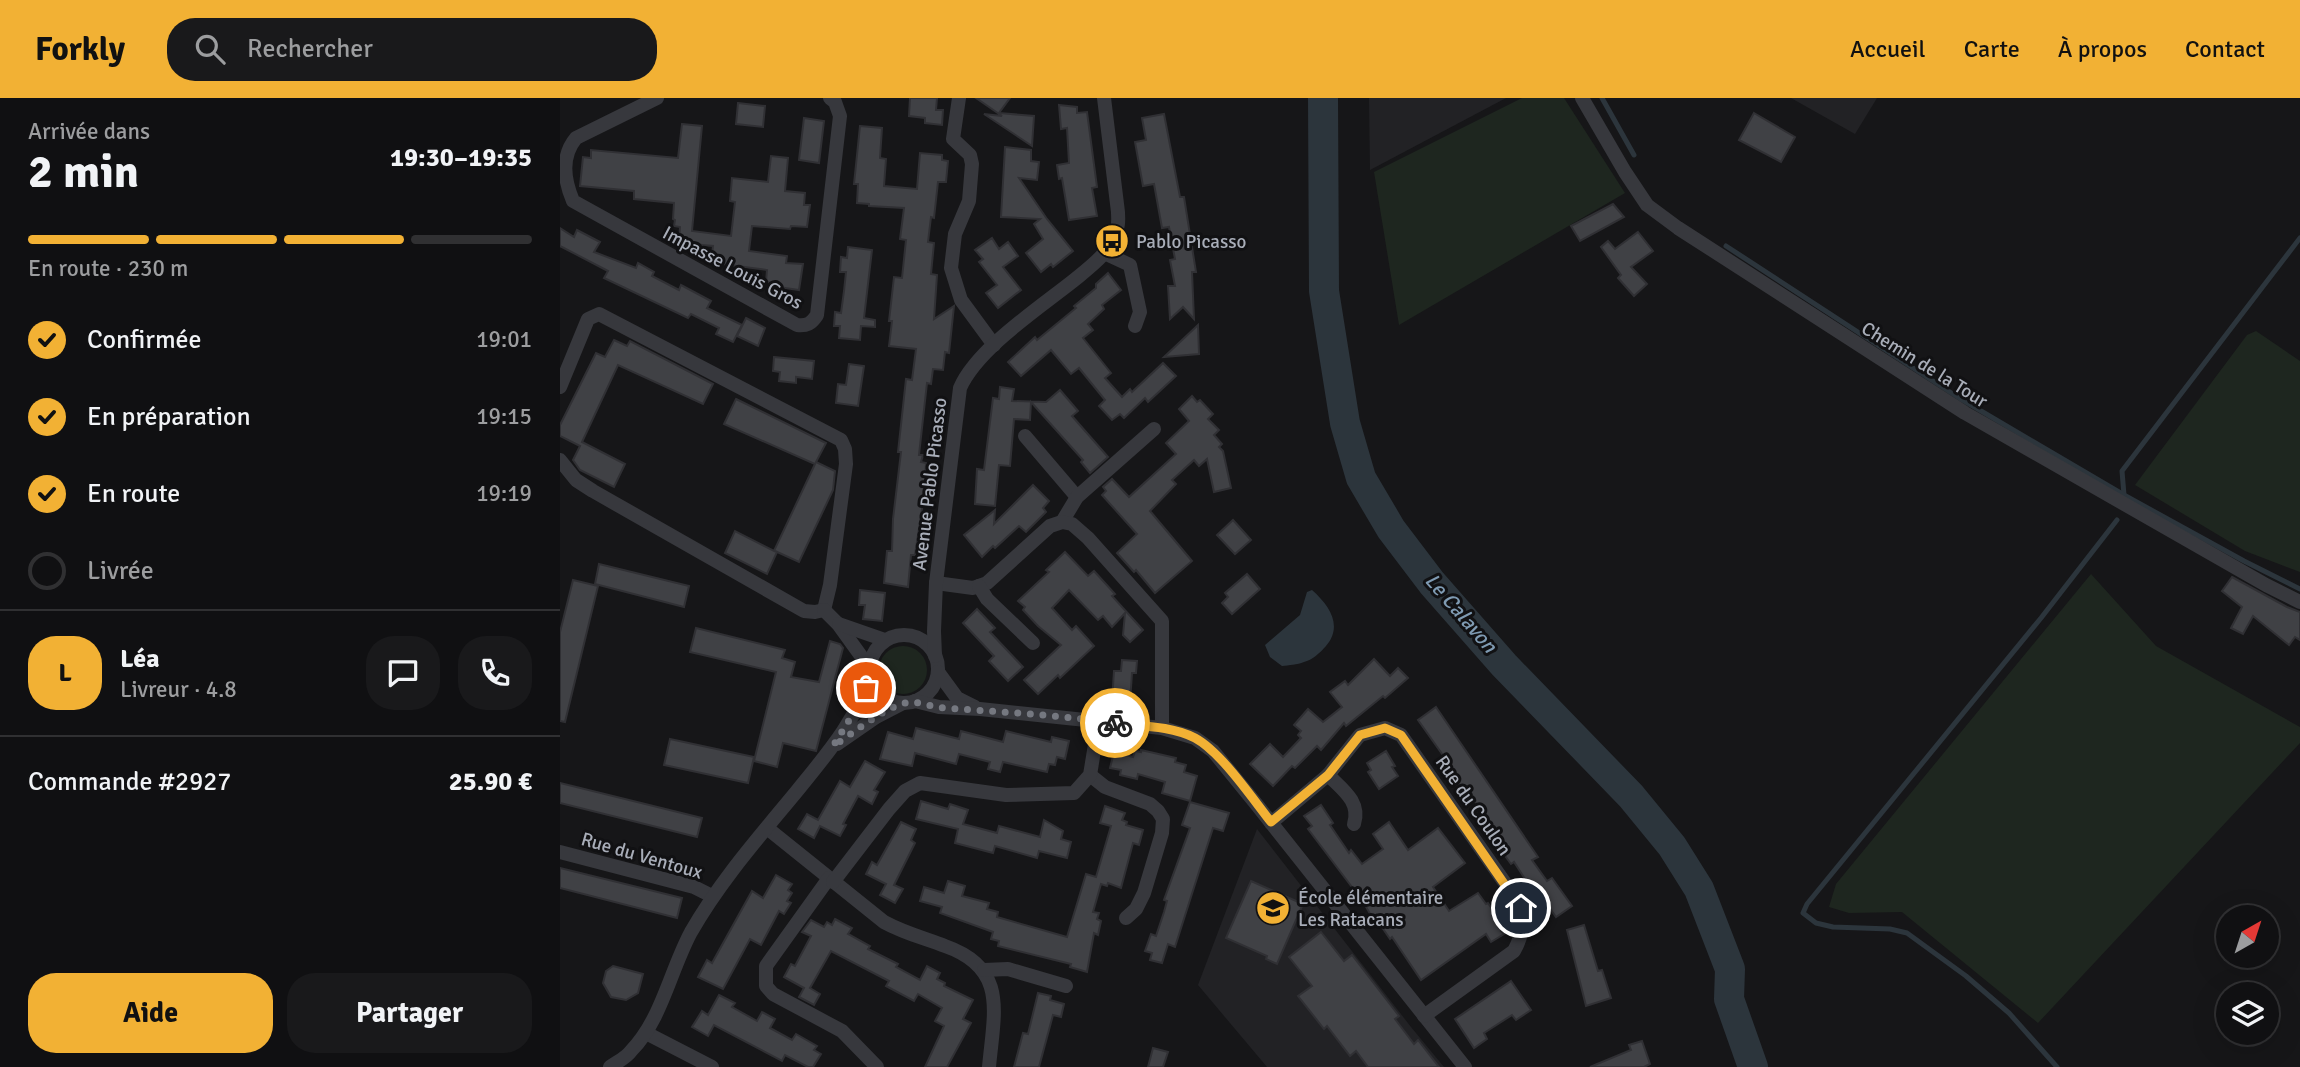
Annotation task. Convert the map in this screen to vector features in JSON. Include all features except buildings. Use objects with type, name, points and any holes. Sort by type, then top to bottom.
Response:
[{"type":"street","name":"Impasse Louis Gros","points":[[657,98],[576,138],[570,145],[566,154],[566,175],[573,201],[797,325],[805,326],[817,315],[840,116],[835,102],[830,98]]},
{"type":"street","points":[[959,98],[953,139],[970,155],[972,164],[969,201],[955,233],[951,268],[961,300],[994,345]]},
{"type":"street","name":"Avenue Pablo Picasso","points":[[935,656],[936,583],[960,388],[971,367],[994,345],[1094,265],[1117,229],[1118,212],[1104,98]]},
{"type":"street","name":"Chemin de la Tour","points":[[1582,98],[1647,205],[1678,228],[1965,413],[2300,602]]},
{"type":"street","points":[[1104,253],[1130,265],[1140,312],[1135,327]]},
{"type":"street","points":[[560,387],[588,318],[599,314],[841,440],[846,464],[830,585],[824,610]]},
{"type":"street","points":[[1062,522],[1077,497],[1154,429]]},
{"type":"street","points":[[1025,436],[1077,497]]},
{"type":"street","points":[[560,460],[576,480],[593,491],[804,611],[824,610],[838,624],[870,671],[878,691],[893,702],[1099,720],[1162,728],[1195,738],[1213,751],[1465,1067]]},
{"type":"street","points":[[936,583],[974,588],[987,583],[1050,526],[1062,522],[1072,524],[1088,538],[1162,621],[1162,728]]},
{"type":"street","points":[[979,586],[987,599],[1033,643]]},
{"type":"street","points":[[909,635],[923,624],[935,608]]},
{"type":"street","points":[[838,624],[885,640]]},
{"type":"street","points":[[610,1067],[630,1053],[654,1019],[690,936],[712,896],[833,746],[860,703],[874,652],[885,640],[909,635],[925,642],[935,656],[938,672],[957,698],[980,709]]},
{"type":"street","points":[[833,746],[876,718],[931,690],[938,672]]},
{"type":"street","points":[[877,1067],[842,1031],[773,993],[766,986],[766,966],[831,880],[905,791],[920,783],[1006,795],[1074,793],[1090,775],[1099,720]]},
{"type":"street","name":"Rue du Coulon","points":[[1271,822],[1328,775],[1360,735],[1385,728],[1401,735],[1521,908],[1524,923],[1522,936],[1514,951],[1424,1016]]},
{"type":"street","points":[[1090,775],[1105,787],[1150,804],[1163,819],[1162,833],[1144,893],[1136,909],[1126,918]]},
{"type":"street","points":[[1328,775],[1352,800],[1357,813],[1354,824]]},
{"type":"street","points":[[767,828],[884,922],[902,932],[966,955],[984,970],[993,991],[989,1067]]},
{"type":"street","name":"Rue du Ventoux","points":[[560,852],[694,887],[712,896]]},
{"type":"street","points":[[984,970],[1007,969],[1066,986]]},
{"type":"street","points":[[646,1032],[712,1067]]},
{"type":"shaded area","points":[[1369,98],[1506,98],[1370,170]]},
{"type":"shaded area","points":[[1522,98],[1564,98],[1625,193],[1399,325],[1374,172]]},
{"type":"shaded area","points":[[1791,98],[1877,98],[1855,134]]},
{"type":"shaded area","points":[[2256,331],[2300,361],[2300,572],[2245,551],[2135,485],[2247,335]]},
{"type":"shaded area","points":[[2091,574],[2156,646],[2300,727],[2300,743],[2038,1023],[1902,912],[1849,913],[1829,907],[1836,884]]},
{"type":"shaded area","points":[[1312,590],[1332,616],[1334,631],[1331,639],[1310,660],[1282,666],[1270,657],[1265,645],[1300,615],[1307,592]]},
{"type":"shaded area","points":[[903,646],[920,653],[927,670],[920,687],[903,694],[886,687],[879,670],[886,653]]},
{"type":"shaded area","name":"École élémentaire Les Ratacans","points":[[1257,829],[1444,1067],[1267,1067],[1198,985]]},
{"type":"waterway","name":"Le Calavon","points":[[1323,98],[1324,291],[1345,423],[1361,478],[1391,529],[1432,583],[1504,665],[1631,796],[1672,846],[1699,889],[1730,969],[1729,999],[1753,1067]]},
{"type":"waterway","points":[[1602,98],[1634,155]]},
{"type":"waterway","points":[[2300,238],[2122,471],[2124,495],[2300,589]]},
{"type":"waterway","points":[[1726,246],[1959,398],[2124,495]]},
{"type":"waterway","points":[[2057,1067],[2009,1013],[1966,976],[1907,933],[1890,929],[1833,927],[1816,923],[1803,913],[1807,904],[2041,618],[2117,520]]},
{"type":"way so far","points":[[866,688],[860,703],[833,746],[902,703],[915,701],[939,708],[980,709],[1115,723]]},
{"type":"place","name":"Pablo Picasso","points":[[1112,241]]},
{"type":"place","name":"École élémentaire Les Ratacans","points":[[1273,908]]},
{"type":"route","points":[[1115,723],[1162,728],[1195,738],[1213,751],[1271,822],[1328,775],[1360,735],[1385,728],[1401,735],[1521,908]]}]
